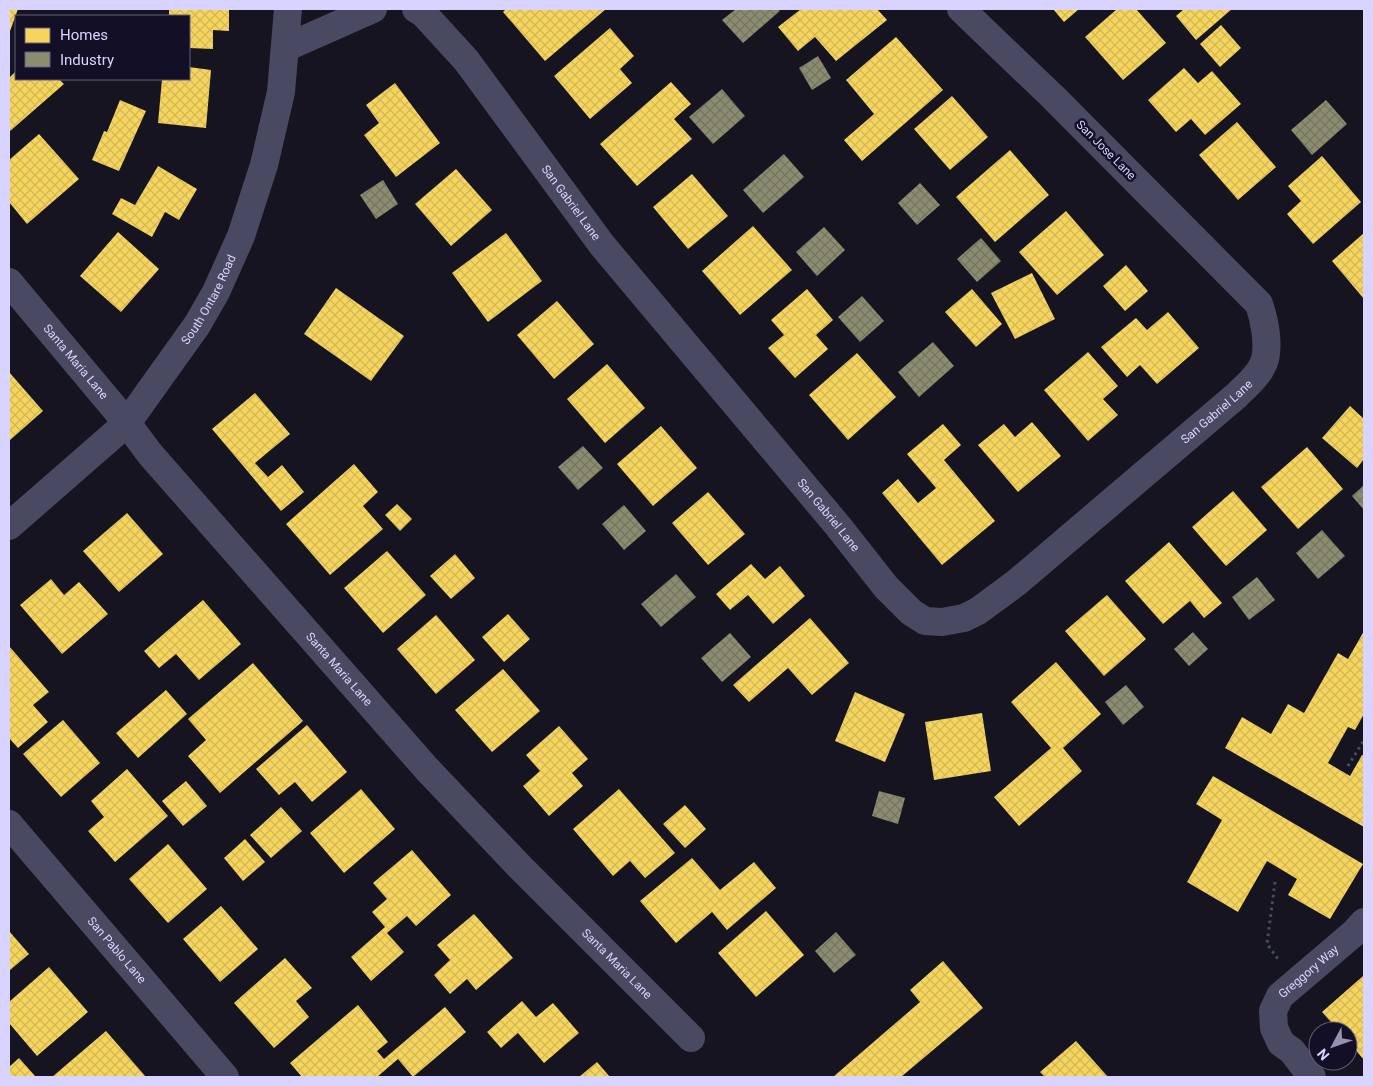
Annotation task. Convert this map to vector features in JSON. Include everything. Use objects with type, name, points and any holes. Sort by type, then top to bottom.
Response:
[{"type":"street","name":"South Ontare Road","points":[[9,526],[127,423],[197,325],[216,292],[241,236],[264,165],[281,92],[288,9]]},
{"type":"street","points":[[285,48],[373,9]]},
{"type":"street","name":"San Gabriel Lane","points":[[416,9],[423,13],[466,60],[602,245],[838,526],[886,586],[911,612],[925,621],[942,622],[964,618],[978,611],[1016,583],[1236,396],[1255,377],[1265,359],[1264,320],[1259,304],[1248,292]]},
{"type":"street","name":"San Jose Lane","points":[[961,9],[1053,97],[1248,292]]},
{"type":"street","name":"Santa Maria Lane","points":[[9,282],[103,397],[127,423],[156,462],[426,768],[520,867],[691,1038]]},
{"type":"street","name":"San Pablo Lane","points":[[9,824],[225,1077]]},
{"type":"street","name":"Greggory Way","points":[[1312,1077],[1292,1051],[1281,1043],[1274,1028],[1273,1011],[1280,996],[1364,922]]},
{"type":"path","points":[[1348,766],[1364,740]]},
{"type":"path","points":[[1275,882],[1267,944],[1296,982]]},
{"type":"building: Homes","points":[[9,9],[18,9],[15,15],[9,34]]},
{"type":"building: Homes","points":[[169,9],[229,9],[229,31],[213,30],[213,49],[190,48],[190,15],[169,15]]},
{"type":"building: Homes","points":[[506,9],[606,9],[545,61],[503,12]]},
{"type":"building: Homes","points":[[801,9],[877,9],[887,20],[836,61],[815,37],[798,51],[778,27]]},
{"type":"building: Homes","points":[[1053,9],[1079,9],[1064,22]]},
{"type":"building: Homes","points":[[1117,9],[1136,9],[1166,43],[1123,80],[1085,37]]},
{"type":"building: Homes","points":[[1184,9],[1232,9],[1196,40],[1176,16]]},
{"type":"building: Homes","points":[[1221,25],[1241,48],[1220,67],[1200,44]]},
{"type":"building: Homes","points":[[610,28],[634,56],[620,69],[632,83],[590,119],[554,76]]},
{"type":"building: Homes","points":[[896,37],[943,90],[862,161],[844,140],[874,114],[846,80]]},
{"type":"building: Homes","points":[[190,67],[211,70],[206,128],[158,123],[162,80],[190,80]]},
{"type":"building: Homes","points":[[1184,68],[1198,83],[1212,71],[1241,104],[1205,135],[1191,119],[1176,132],[1148,100]]},
{"type":"building: Homes","points":[[15,72],[15,80],[60,80],[64,84],[9,132],[9,78]]},
{"type":"building: Homes","points":[[671,82],[691,104],[674,119],[692,139],[637,186],[600,144]]},
{"type":"building: Homes","points":[[395,83],[440,143],[396,177],[364,135],[379,123],[366,105]]},
{"type":"building: Homes","points":[[952,96],[988,137],[950,170],[914,129]]},
{"type":"building: Homes","points":[[120,100],[146,111],[119,171],[92,160],[104,131],[107,132]]},
{"type":"building: Homes","points":[[1237,122],[1276,167],[1238,200],[1199,155]]},
{"type":"building: Homes","points":[[39,134],[79,179],[27,224],[9,202],[9,160]]},
{"type":"building: Homes","points":[[1010,150],[1049,195],[995,242],[956,197]]},
{"type":"building: Homes","points":[[1322,156],[1361,202],[1313,244],[1287,214],[1301,201],[1288,186]]},
{"type":"building: Homes","points":[[158,166],[197,189],[179,220],[165,212],[152,237],[112,214],[121,198],[135,205]]},
{"type":"building: Homes","points":[[456,169],[492,210],[451,246],[415,204]]},
{"type":"building: Homes","points":[[692,174],[728,216],[688,249],[653,207]]},
{"type":"building: Homes","points":[[1066,211],[1104,255],[1057,295],[1019,252]]},
{"type":"building: Homes","points":[[753,226],[792,270],[740,315],[702,271]]},
{"type":"building: Homes","points":[[118,232],[159,269],[121,312],[80,276]]},
{"type":"building: Homes","points":[[506,233],[542,281],[488,322],[452,273]]},
{"type":"building: Homes","points":[[1364,233],[1364,299],[1332,261]]},
{"type":"building: Homes","points":[[1126,265],[1148,291],[1125,311],[1103,286]]},
{"type":"building: Homes","points":[[1032,273],[1055,319],[1015,339],[991,293]]},
{"type":"building: Homes","points":[[336,288],[404,336],[371,381],[304,334]]},
{"type":"building: Homes","points":[[807,289],[833,320],[816,335],[828,349],[795,378],[768,348],[784,335],[771,320]]},
{"type":"building: Homes","points":[[972,289],[1002,324],[976,347],[945,312]]},
{"type":"building: Homes","points":[[557,301],[594,344],[554,379],[517,335]]},
{"type":"building: Homes","points":[[1168,312],[1199,348],[1157,384],[1140,365],[1127,377],[1101,347],[1136,318],[1147,330]]},
{"type":"building: Homes","points":[[1088,352],[1118,386],[1103,399],[1118,415],[1088,441],[1044,390]]},
{"type":"building: Homes","points":[[857,353],[896,397],[848,440],[809,395]]},
{"type":"building: Homes","points":[[607,364],[645,408],[605,443],[567,399]]},
{"type":"building: Homes","points":[[9,372],[43,411],[9,441]]},
{"type":"building: Homes","points":[[255,393],[290,434],[255,463],[268,477],[282,465],[304,492],[281,511],[212,429]]},
{"type":"building: Homes","points":[[1350,406],[1364,419],[1364,459],[1357,468],[1322,438]]},
{"type":"building: Homes","points":[[1032,422],[1061,456],[1018,492],[978,445],[1004,424],[1015,437]]},
{"type":"building: Homes","points":[[943,424],[961,445],[944,460],[995,521],[942,565],[882,493],[898,479],[918,503],[936,488],[907,454]]},
{"type":"building: Homes","points":[[661,426],[697,468],[653,506],[617,464]]},
{"type":"building: Homes","points":[[1307,447],[1343,489],[1298,529],[1261,487]]},
{"type":"building: Homes","points":[[354,464],[378,492],[363,506],[383,529],[330,575],[286,524]]},
{"type":"building: Homes","points":[[1233,491],[1267,530],[1226,566],[1192,527]]},
{"type":"building: Homes","points":[[708,492],[745,534],[708,565],[672,523]]},
{"type":"building: Homes","points":[[397,504],[412,519],[400,531],[385,515]]},
{"type":"building: Homes","points":[[127,513],[163,554],[119,592],[83,551]]},
{"type":"building: Homes","points":[[1169,542],[1222,603],[1204,618],[1190,601],[1163,624],[1125,581]]},
{"type":"building: Homes","points":[[387,551],[426,595],[383,633],[344,588]]},
{"type":"building: Homes","points":[[455,554],[475,578],[451,599],[430,576]]},
{"type":"building: Homes","points":[[751,564],[765,579],[780,566],[805,596],[773,624],[748,595],[730,610],[716,594]]},
{"type":"building: Homes","points":[[51,579],[64,595],[79,582],[108,614],[62,654],[20,605]]},
{"type":"building: Homes","points":[[1107,595],[1146,639],[1104,676],[1065,631]]},
{"type":"building: Homes","points":[[203,600],[241,644],[199,680],[176,654],[159,668],[144,651]]},
{"type":"building: Homes","points":[[508,614],[530,639],[504,662],[482,637]]},
{"type":"building: Homes","points":[[436,615],[475,660],[436,694],[397,649]]},
{"type":"building: Homes","points":[[810,618],[849,663],[812,695],[788,668],[749,702],[733,685]]},
{"type":"building: Homes","points":[[1364,631],[1364,714],[1355,730],[1348,727],[1328,763],[1350,776],[1362,755],[1364,756],[1364,827],[1225,748],[1242,717],[1271,734],[1288,704],[1304,713],[1338,653],[1348,659]]},
{"type":"building: Homes","points":[[9,646],[49,692],[33,705],[48,722],[18,748],[9,738]]},
{"type":"building: Homes","points":[[1056,662],[1101,714],[1063,748],[1082,771],[1019,826],[994,797],[1051,748],[1011,702]]},
{"type":"building: Homes","points":[[253,663],[303,721],[220,793],[188,756],[206,740],[188,719]]},
{"type":"building: Homes","points":[[503,669],[540,711],[492,752],[455,710]]},
{"type":"building: Homes","points":[[166,690],[187,714],[138,758],[116,733]]},
{"type":"building: Homes","points":[[855,692],[905,714],[885,762],[835,741]]},
{"type":"building: Homes","points":[[982,713],[991,771],[934,780],[925,722]]},
{"type":"building: Homes","points":[[63,720],[100,763],[61,797],[23,754]]},
{"type":"building: Homes","points":[[307,725],[347,772],[312,802],[295,782],[279,795],[256,769]]},
{"type":"building: Homes","points":[[559,726],[588,759],[572,773],[583,786],[549,816],[523,786],[540,771],[526,755]]},
{"type":"building: Homes","points":[[127,769],[168,816],[115,862],[88,831],[104,817],[91,801]]},
{"type":"building: Homes","points":[[1213,776],[1363,864],[1330,919],[1288,895],[1297,879],[1267,861],[1238,912],[1187,882],[1222,820],[1196,804]]},
{"type":"building: Homes","points":[[186,781],[207,806],[183,826],[162,801]]},
{"type":"building: Homes","points":[[361,789],[395,829],[344,873],[310,833]]},
{"type":"building: Homes","points":[[619,789],[675,853],[645,878],[630,861],[613,876],[573,829]]},
{"type":"building: Homes","points":[[685,805],[706,829],[685,848],[663,824]]},
{"type":"building: Homes","points":[[281,807],[302,831],[271,858],[250,835]]},
{"type":"building: Homes","points":[[245,839],[265,862],[243,881],[224,858]]},
{"type":"building: Homes","points":[[168,844],[207,889],[168,923],[129,879]]},
{"type":"building: Homes","points":[[412,850],[451,895],[416,926],[407,916],[387,933],[404,952],[371,981],[351,957],[385,927],[372,912],[387,899],[373,883]]},
{"type":"building: Homes","points":[[692,858],[720,890],[754,862],[776,888],[727,930],[712,912],[676,943],[640,901]]},
{"type":"building: Homes","points":[[221,906],[258,949],[220,982],[183,939]]},
{"type":"building: Homes","points":[[766,911],[804,955],[756,997],[718,953]]},
{"type":"building: Homes","points":[[474,914],[513,958],[476,990],[467,979],[450,994],[434,975],[450,960],[437,945]]},
{"type":"building: Homes","points":[[9,931],[29,954],[9,971]]},
{"type":"building: Homes","points":[[285,958],[312,988],[296,1001],[309,1017],[274,1048],[234,1003]]},
{"type":"building: Homes","points":[[943,961],[983,1008],[901,1077],[833,1077],[920,1002],[910,990]]},
{"type":"building: Homes","points":[[49,967],[88,1012],[37,1056],[9,1023],[9,1002]]},
{"type":"building: Homes","points":[[1364,977],[1364,1060],[1358,1053],[1358,1021],[1330,1021],[1322,1012]]},
{"type":"building: Homes","points":[[522,1001],[536,1017],[553,1003],[579,1033],[544,1063],[518,1033],[501,1048],[487,1032]]},
{"type":"building: Homes","points":[[358,1005],[388,1042],[377,1051],[384,1059],[445,1007],[466,1032],[413,1077],[398,1059],[377,1077],[302,1077],[290,1063]]},
{"type":"building: Homes","points":[[106,1031],[146,1077],[52,1077]]},
{"type":"building: Homes","points":[[1076,1041],[1108,1077],[1045,1077],[1040,1072]]},
{"type":"building: Homes","points":[[19,1058],[36,1077],[9,1077],[9,1067]]},
{"type":"building: Homes","points":[[597,1062],[610,1077],[579,1077]]},
{"type":"building: Industry","points":[[736,9],[777,9],[780,11],[743,43],[722,20]]},
{"type":"building: Industry","points":[[818,56],[831,78],[812,90],[799,68]]},
{"type":"building: Industry","points":[[722,89],[745,116],[713,144],[689,117]]},
{"type":"building: Industry","points":[[1326,100],[1347,124],[1312,155],[1291,130]]},
{"type":"building: Industry","points":[[784,154],[804,177],[763,213],[743,190]]},
{"type":"building: Industry","points":[[383,180],[398,204],[376,219],[360,195]]},
{"type":"building: Industry","points":[[920,183],[940,205],[917,225],[898,203]]},
{"type":"building: Industry","points":[[824,227],[845,250],[817,276],[796,252]]},
{"type":"building: Industry","points":[[981,238],[1001,261],[977,282],[957,259]]},
{"type":"building: Industry","points":[[862,296],[884,321],[860,342],[838,317]]},
{"type":"building: Industry","points":[[933,342],[954,366],[919,397],[898,372]]},
{"type":"building: Industry","points":[[583,446],[603,468],[578,490],[558,467]]},
{"type":"building: Industry","points":[[1364,485],[1364,510],[1352,496]]},
{"type":"building: Industry","points":[[624,505],[646,531],[624,550],[602,524]]},
{"type":"building: Industry","points":[[1322,530],[1345,556],[1318,579],[1296,553]]},
{"type":"building: Industry","points":[[676,574],[696,597],[661,627],[641,604]]},
{"type":"building: Industry","points":[[1257,577],[1275,600],[1249,620],[1232,597]]},
{"type":"building: Industry","points":[[1193,632],[1208,649],[1189,666],[1174,649]]},
{"type":"building: Industry","points":[[730,633],[751,657],[722,682],[701,658]]},
{"type":"building: Industry","points":[[1126,685],[1144,707],[1123,725],[1105,702]]},
{"type":"building: Industry","points":[[879,791],[905,798],[898,824],[872,816]]},
{"type":"building: Industry","points":[[836,932],[856,955],[834,973],[815,951]]}]
